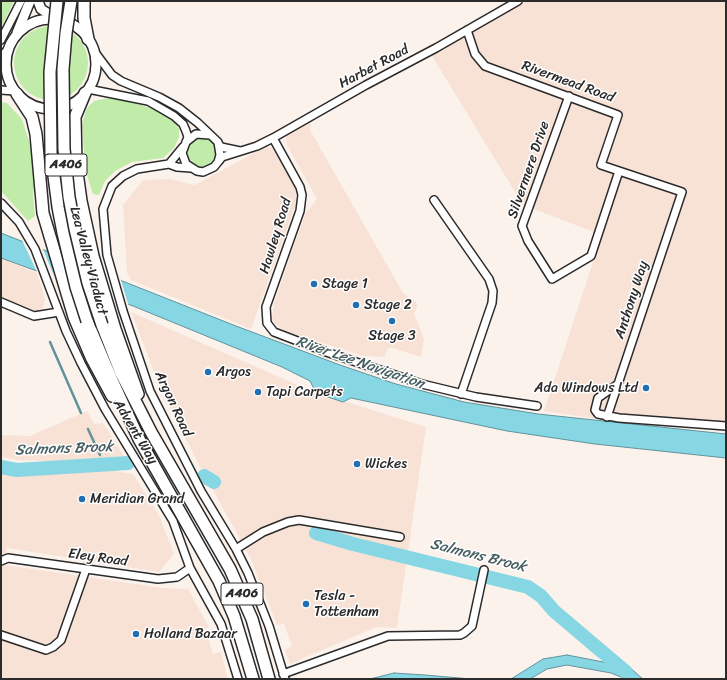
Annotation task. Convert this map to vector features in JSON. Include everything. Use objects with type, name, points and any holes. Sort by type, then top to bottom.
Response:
[{"type":"highway","name":"Lea Valley Viaduct","points":[[57,1],[50,72],[51,153],[58,207],[76,287],[111,378],[139,439],[219,581],[231,608],[253,679]]},
{"type":"highway","name":"Lea Valley Viaduct","points":[[71,1],[66,33],[63,70],[64,149],[69,197],[88,283],[102,325],[121,373],[151,432],[230,569],[243,595],[260,641],[269,679]]},
{"type":"highway","points":[[84,1],[84,18],[88,39]]},
{"type":"highway","points":[[86,91],[75,116],[74,133],[81,201],[93,256],[115,330],[151,432]]},
{"type":"highway","points":[[16,93],[32,117],[36,134],[43,213],[74,317],[82,338],[103,382],[139,439]]},
{"type":"main road","points":[[30,1],[17,34],[9,48],[6,58],[6,74],[16,93],[34,106],[45,109],[57,109],[70,105],[86,91],[94,78],[96,64],[94,51],[88,39],[74,25],[59,20],[41,9],[38,1]]},
{"type":"main road","points":[[17,34],[34,22],[48,19],[59,20]]},
{"type":"street","points":[[1,40],[21,1]]},
{"type":"street","name":"Harbet Road","points":[[218,162],[222,157],[240,152],[272,138],[518,1]]},
{"type":"street","name":"Rivermead Road","points":[[467,30],[475,54],[485,66],[618,115],[601,165],[682,192]]},
{"type":"street","points":[[1,56],[9,48]]},
{"type":"street","points":[[94,51],[112,75],[121,81],[159,97],[179,108],[216,140],[221,147],[240,152]]},
{"type":"street","points":[[1,90],[16,93]]},
{"type":"street","points":[[86,91],[140,99],[162,108],[174,116],[183,124],[188,137],[169,164]]},
{"type":"street","name":"Silvermere Drive","points":[[569,96],[522,226],[528,241],[552,279],[591,256],[619,171]]},
{"type":"street","points":[[196,134],[209,135],[216,140],[220,149],[218,162],[209,170],[203,172],[191,168],[184,159],[184,144],[196,134]]},
{"type":"street","name":"Hawley Road","points":[[272,138],[300,187],[302,195],[300,211],[266,307],[267,323],[274,332],[281,336],[422,384],[461,394]]},
{"type":"street","name":"Argon Road","points":[[191,168],[177,168],[169,164],[136,169],[123,176],[112,186],[103,209],[107,255],[123,311],[150,391],[201,491],[236,549],[258,596],[269,626],[284,677]]},
{"type":"street","name":"Anthony Way","points":[[607,416],[682,192]]},
{"type":"street","points":[[434,200],[489,279],[493,291],[492,303],[461,394],[537,406]]},
{"type":"street","name":"Advent Way","points":[[1,203],[19,222],[36,249],[72,346],[105,409],[173,522],[190,568],[221,624],[238,679]]},
{"type":"street","points":[[1,302],[34,316],[59,312]]},
{"type":"street","points":[[618,384],[598,398],[595,403],[595,410],[598,414],[726,426]]},
{"type":"street","points":[[236,549],[263,532],[288,522],[299,520],[400,537]]},
{"type":"street","name":"Eley Road","points":[[1,561],[8,558],[170,579],[190,568]]},
{"type":"street","points":[[1,635],[46,650],[53,647],[61,640],[86,569]]},
{"type":"street","points":[[284,677],[388,636],[460,635],[464,633],[472,626],[484,570]]},
{"type":"shaded area","points":[[523,1],[726,1],[726,430],[584,417],[544,411],[602,235],[523,205],[432,56]]},
{"type":"shaded area","points":[[311,122],[310,130],[403,293],[418,304],[414,314],[424,339],[421,357],[389,347],[384,357],[363,356],[285,331],[277,326],[272,320],[274,303],[305,214],[317,199],[287,145],[286,136]]},
{"type":"shaded area","points":[[265,147],[272,148],[294,180],[297,201],[251,329],[131,280],[127,273],[123,205],[143,180],[170,179],[195,185]]},
{"type":"shaded area","points":[[1,258],[37,273],[45,299],[43,308],[36,311],[1,297]]},
{"type":"shaded area","points":[[131,312],[309,390],[426,427],[397,628],[376,627],[290,664],[285,650],[292,646],[284,624],[277,625],[251,559],[198,463],[162,392]]},
{"type":"shaded area","points":[[87,411],[94,424],[103,423],[124,456],[70,462],[17,460],[1,457],[1,435],[30,436]]},
{"type":"shaded area","points":[[101,469],[133,474],[159,515],[174,554],[159,572],[7,548],[5,565],[163,588],[188,589],[209,627],[205,629],[213,654],[221,652],[228,679],[1,679],[1,471],[17,474]]},
{"type":"green space","points":[[1,1],[14,1],[1,28]]},
{"type":"green space","points":[[44,26],[58,26],[72,32],[82,42],[88,56],[88,70],[82,84],[72,94],[58,100],[44,100],[30,94],[20,84],[14,70],[14,56],[20,42],[30,32]]},
{"type":"green space","points":[[108,98],[123,99],[153,109],[171,119],[179,128],[179,137],[174,148],[163,158],[132,162],[115,171],[105,181],[99,195],[93,194],[89,182],[85,165],[82,125],[86,110],[89,106],[94,101]]},
{"type":"green space","points":[[1,102],[7,103],[22,119],[30,144],[35,178],[33,195],[35,216],[28,221],[1,191]]},
{"type":"green space","points":[[202,137],[208,138],[216,146],[216,158],[208,166],[202,167],[196,166],[188,158],[187,152],[188,146],[196,138]]},
{"type":"water","points":[[1,233],[236,326],[340,365],[396,384],[464,402],[538,414],[726,434],[726,458],[595,444],[507,431],[351,398],[343,402],[316,393],[310,381],[282,367],[133,306],[1,258]]},
{"type":"water","points":[[567,655],[629,667],[643,679],[626,679],[611,673],[567,665],[547,669],[530,679],[511,679],[543,659]]},
{"type":"water","points":[[394,673],[425,675],[471,679],[370,679]]},
{"type":"pier","points":[[22,240],[42,247],[54,276],[48,250],[120,277],[129,307],[38,274]]},
{"type":"waterway","points":[[50,342],[81,413]]},
{"type":"waterway","points":[[88,429],[100,455]]},
{"type":"waterway","name":"Salmons Brook","points":[[1,467],[17,470],[128,463]]},
{"type":"waterway","name":"Salmons Brook","points":[[204,476],[214,482]]},
{"type":"waterway","name":"Salmons Brook","points":[[316,533],[353,544],[528,587],[541,596],[554,611],[626,672]]},
{"type":"place","name":"Stage 1","points":[[314,284]]},
{"type":"place","name":"Stage 2","points":[[356,305]]},
{"type":"place","name":"Stage 3","points":[[392,321]]},
{"type":"place","name":"Argos","points":[[208,372]]},
{"type":"place","name":"Ada Windows Ltd","points":[[646,388]]},
{"type":"place","name":"Tapi Carpets","points":[[258,392]]},
{"type":"place","name":"Wickes","points":[[357,464]]},
{"type":"place","name":"Meridian Grand","points":[[82,499]]},
{"type":"place","name":"Tesla - Tottenham","points":[[306,604]]},
{"type":"place","name":"Holland Bazaar","points":[[136,634]]},
{"type":"water label","name":"River Lee Navigation","points":[[360,363]]}]
